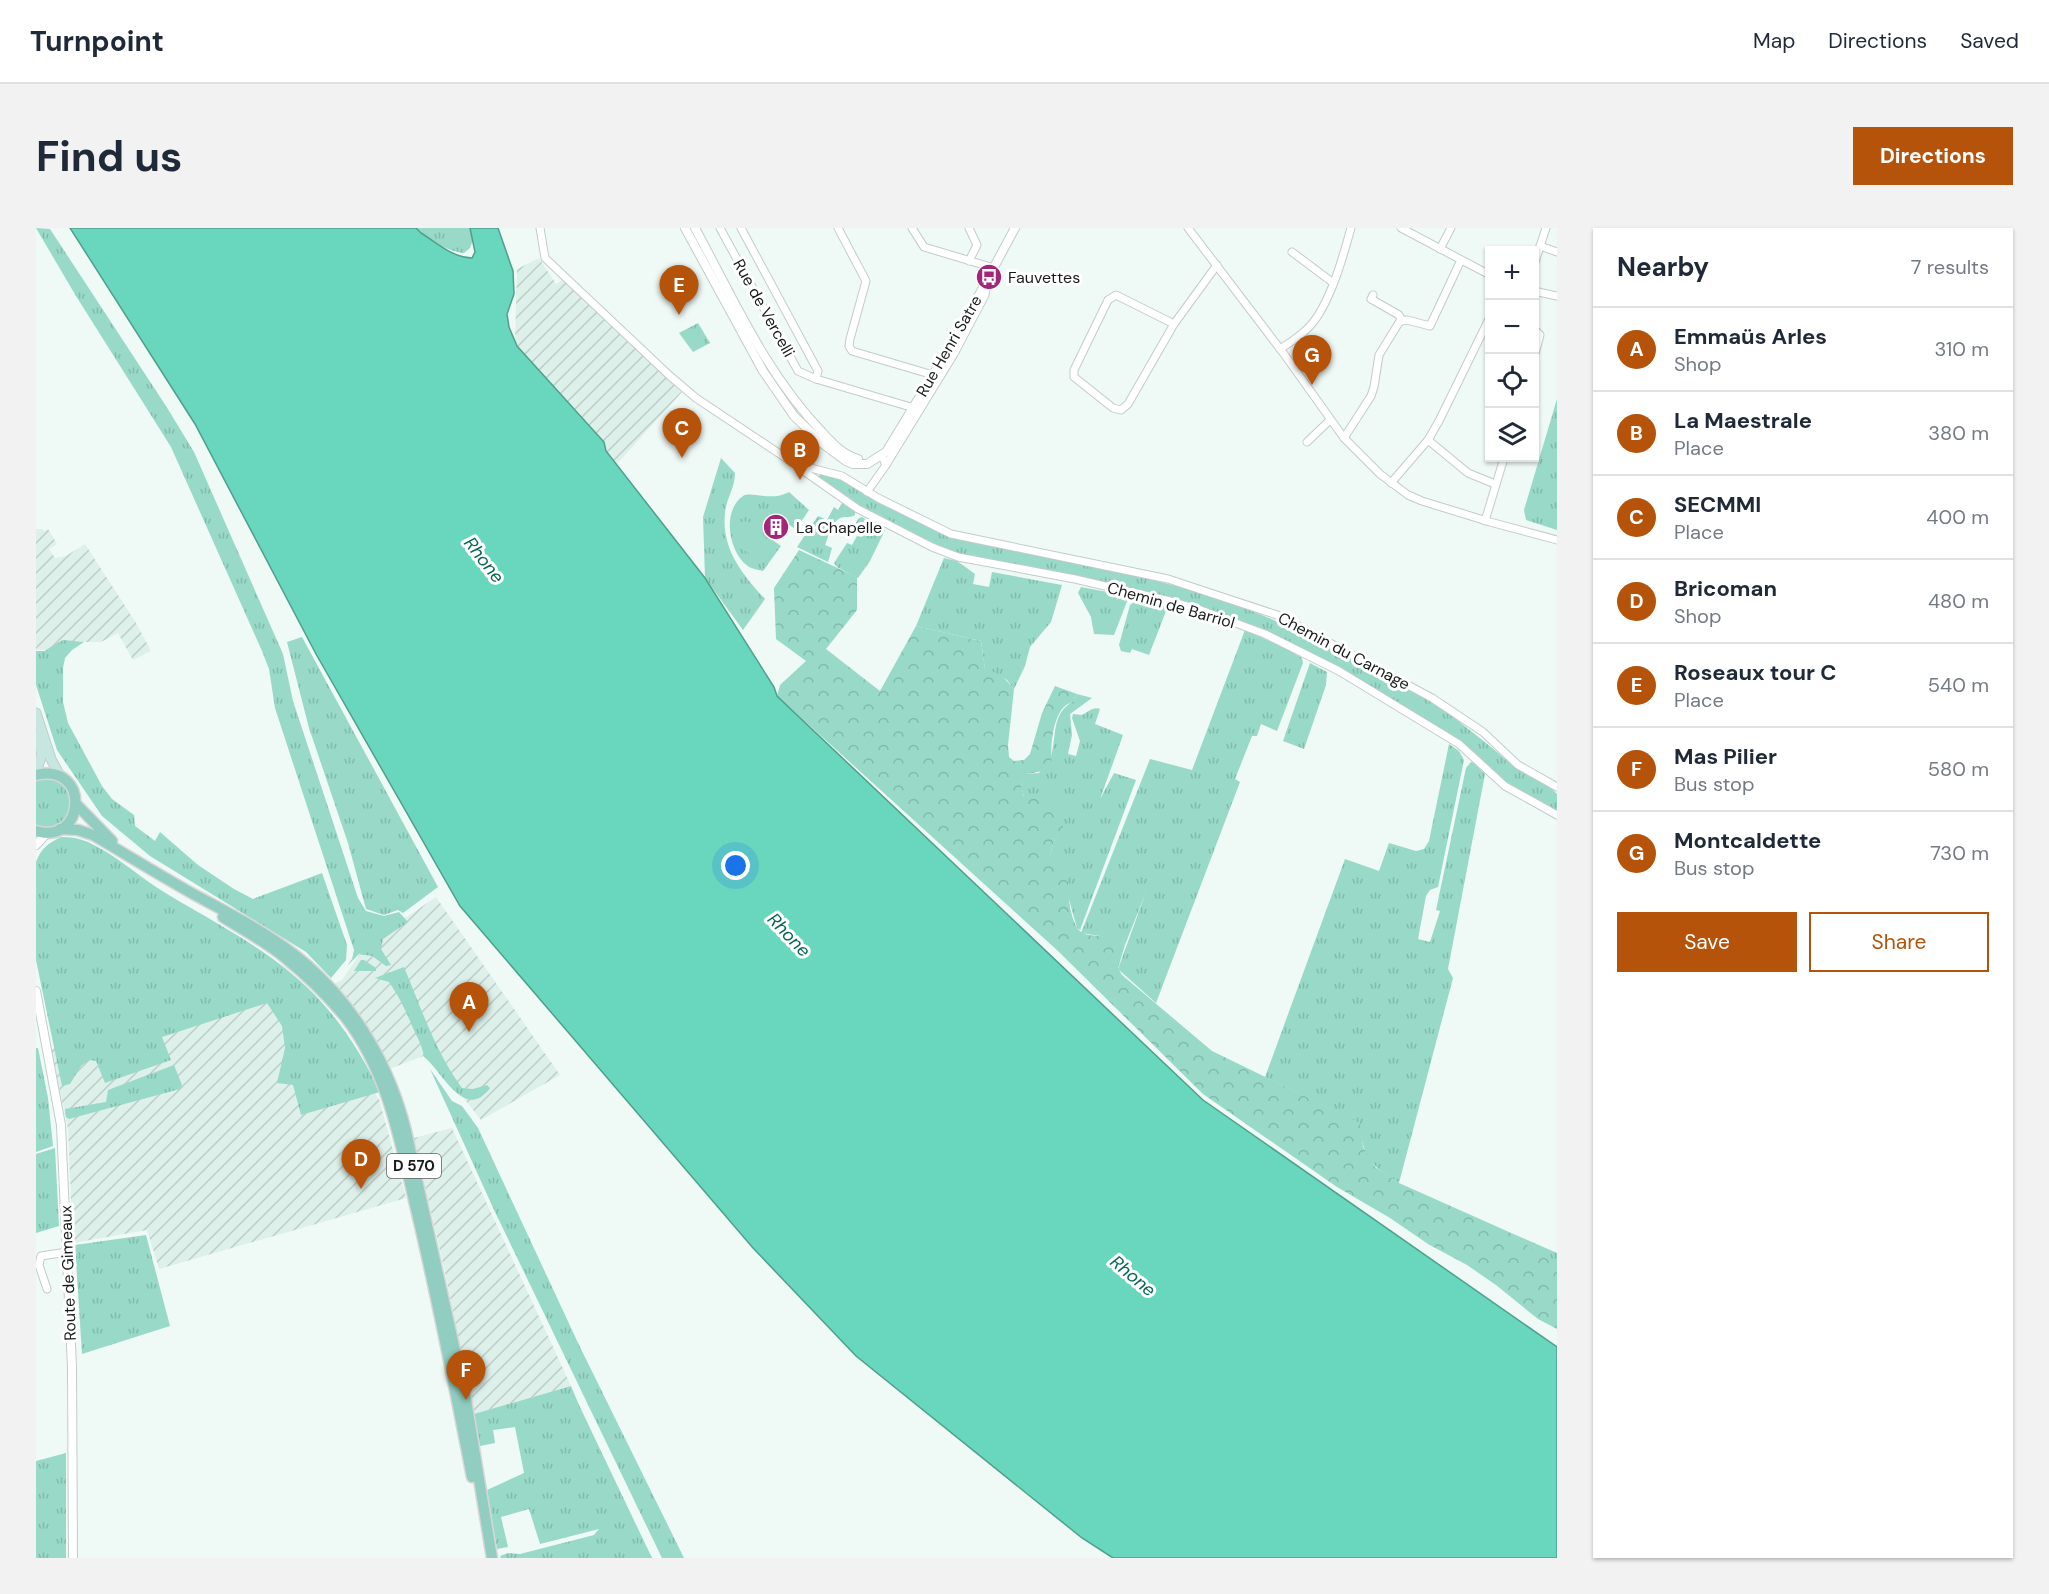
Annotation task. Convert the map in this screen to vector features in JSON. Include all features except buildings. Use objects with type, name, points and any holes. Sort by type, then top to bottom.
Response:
[{"type":"main road","points":[[36,713],[51,759],[60,776],[74,792],[76,804],[73,817],[60,829],[41,832]]},
{"type":"main road","points":[[36,734],[42,754],[36,773],[60,776]]},
{"type":"main road","name":"D 570","points":[[76,804],[120,850]]},
{"type":"main road","name":"D 570","points":[[60,829],[78,830],[93,835],[120,850],[198,896],[220,915],[283,956],[320,989],[346,1018],[368,1054],[380,1077],[395,1120],[425,1247],[474,1487],[485,1520],[492,1558]]},
{"type":"street","name":"Chemin de Barriol","points":[[540,228],[545,258],[670,376],[696,398],[795,464],[858,510],[932,547],[958,557],[1075,579],[1170,601],[1265,634],[1339,671],[1453,740],[1505,786],[1557,815]]},
{"type":"street","points":[[685,228],[763,371],[794,416],[841,459],[861,465],[879,458]]},
{"type":"street","points":[[695,228],[770,366],[797,406],[844,454],[858,459],[879,458],[886,465]]},
{"type":"street","name":"Rue de Vercelli","points":[[720,228],[798,371],[816,379],[914,408]]},
{"type":"street","name":"Rue de Vercelli","points":[[741,228],[818,371],[816,379]]},
{"type":"street","points":[[838,228],[866,281],[850,339],[849,346],[852,351],[933,375]]},
{"type":"street","points":[[912,228],[924,247],[994,268]]},
{"type":"street","points":[[969,228],[977,245],[969,261]]},
{"type":"street","name":"Rue Henri Satre","points":[[879,458],[914,408],[1015,228]]},
{"type":"street","points":[[1188,228],[1344,438],[1391,483],[1408,495],[1485,521],[1557,540]]},
{"type":"street","points":[[1280,349],[1296,339],[1311,325],[1328,296],[1351,228]]},
{"type":"street","points":[[1401,228],[1485,272]]},
{"type":"street","points":[[1440,249],[1451,228]]},
{"type":"street","points":[[1539,249],[1546,228]]},
{"type":"street","points":[[1540,246],[1557,252]]},
{"type":"street","points":[[1292,252],[1332,282]]},
{"type":"street","points":[[1344,438],[1371,396],[1379,355],[1400,321],[1407,320],[1430,326],[1461,260]]},
{"type":"street","points":[[1174,324],[1116,296],[1108,300],[1074,370],[1074,377],[1113,408],[1121,410],[1128,404],[1174,324],[1217,265]]},
{"type":"street","points":[[867,492],[954,354],[986,295],[987,281]]},
{"type":"street","points":[[1539,292],[1557,296]]},
{"type":"street","points":[[1373,295],[1371,299],[1399,315],[1402,321]]},
{"type":"street","points":[[1391,483],[1428,440],[1485,327]]},
{"type":"street","points":[[1307,442],[1330,420]]},
{"type":"street","points":[[1428,440],[1468,473],[1495,484]]},
{"type":"street","points":[[1485,521],[1503,462]]},
{"type":"street","name":"Chemin du Carnage","points":[[795,464],[836,474],[951,534],[1168,579],[1280,616],[1432,698],[1483,732],[1518,765],[1557,787]]},
{"type":"street","points":[[811,476],[819,476]]},
{"type":"street","points":[[36,845],[41,832]]},
{"type":"street","name":"Route de Gimeaux","points":[[36,991],[61,1125],[72,1366],[73,1558]]},
{"type":"street","points":[[47,1289],[39,1265],[41,1256],[67,1252]]},
{"type":"shaded area","points":[[539,258],[556,284],[564,279],[682,392],[616,465],[606,451],[604,442],[517,346],[515,339],[517,269]]},
{"type":"shaded area","points":[[36,529],[44,531],[48,529],[57,544],[49,549],[55,558],[66,556],[85,544],[136,623],[151,651],[133,660],[118,633],[101,642],[60,642],[53,649],[36,650]]},
{"type":"shaded area","points":[[436,897],[560,1075],[481,1120],[429,1054],[389,1069],[357,1015],[334,984],[342,980],[367,944]]},
{"type":"shaded area","points":[[305,992],[379,1099],[406,1198],[159,1269],[147,1230],[73,1243],[68,1129],[51,1049],[151,1020]]},
{"type":"shaded area","points":[[452,1128],[571,1386],[474,1414],[414,1138]]},
{"type":"green space","points":[[36,228],[50,229],[194,452],[283,654],[293,701],[358,898],[366,911],[384,916],[399,912],[408,922],[383,939],[381,949],[391,965],[386,966],[372,956],[359,954],[347,966],[354,950],[275,708],[269,669],[262,651],[171,447]]},
{"type":"green space","points":[[416,228],[470,228],[473,240],[470,248],[464,253],[458,252],[438,244]]},
{"type":"green space","points":[[698,323],[710,343],[693,352],[679,333]]},
{"type":"green space","points":[[1557,399],[1557,530],[1526,520],[1524,510]]},
{"type":"green space","points":[[721,458],[735,473],[725,513],[726,538],[742,571],[765,599],[743,630],[705,578],[703,517]]},
{"type":"green space","points":[[820,474],[841,480],[883,505],[950,537],[1109,569],[1196,591],[1245,608],[1307,634],[1442,708],[1511,764],[1552,789],[1557,794],[1557,811],[1508,785],[1454,738],[1428,721],[1348,673],[1278,637],[1232,618],[960,556],[922,541],[886,522],[818,478]]},
{"type":"green space","points":[[789,492],[809,510],[799,525],[800,529],[798,531],[777,516],[764,534],[781,546],[763,571],[749,567],[737,553],[730,532],[732,512],[736,503],[747,495],[776,496]]},
{"type":"green space","points":[[842,503],[855,512],[855,515],[840,518],[833,526],[825,545],[832,548],[828,562],[797,547],[818,516],[827,520],[834,507],[838,510]]},
{"type":"green space","points":[[862,517],[885,530],[870,561],[858,578],[837,567],[834,563],[847,543],[852,545],[857,536],[862,537],[864,530],[856,527],[853,533],[852,529]]},
{"type":"green space","points":[[744,521],[756,525],[763,533],[763,544],[753,555],[743,550],[734,539],[734,524]]},
{"type":"green space","points":[[799,550],[857,577],[857,610],[826,649],[880,691],[916,626],[981,641],[985,669],[1001,676],[1014,689],[1008,745],[1009,757],[1014,761],[1024,760],[1030,754],[1042,713],[1055,686],[1077,694],[1074,701],[1067,704],[1061,711],[1054,727],[1051,754],[1053,769],[1027,774],[1021,784],[1024,797],[1044,792],[1062,809],[1063,829],[1054,841],[1050,854],[1059,865],[1071,869],[1068,892],[1071,912],[1077,928],[1085,934],[1109,937],[1125,945],[1118,968],[1122,975],[1212,1051],[1360,1123],[1363,1147],[1375,1167],[1399,1183],[1509,1232],[1557,1266],[1557,1329],[1538,1319],[1467,1265],[1428,1244],[1390,1218],[1337,1187],[1203,1094],[1058,951],[777,696],[780,685],[806,661],[776,639],[774,588]]},
{"type":"green space","points":[[944,558],[957,561],[975,574],[973,584],[989,587],[992,572],[1062,585],[1051,622],[1030,647],[1025,666],[1014,689],[1007,680],[985,669],[981,641],[916,626]]},
{"type":"green space","points":[[1081,587],[1123,595],[1128,599],[1114,635],[1094,634],[1091,617],[1078,593]]},
{"type":"green space","points":[[1140,597],[1168,606],[1149,655],[1132,649],[1130,653],[1121,651],[1119,645],[1130,605]]},
{"type":"green space","points":[[1245,630],[1287,649],[1302,658],[1303,663],[1277,731],[1261,724],[1257,736],[1252,736],[1235,779],[1240,782],[1156,1003],[1118,969],[1146,892],[1125,945],[1113,938],[1081,933],[1150,759],[1192,770]]},
{"type":"green space","points":[[302,637],[438,887],[403,913],[398,910],[384,915],[366,909],[348,843],[309,728],[287,642]]},
{"type":"green space","points":[[63,640],[84,642],[65,658],[63,668],[63,702],[68,723],[102,786],[112,799],[134,815],[135,826],[155,841],[160,832],[198,865],[253,899],[322,873],[347,945],[346,960],[331,978],[306,952],[150,856],[102,816],[57,750],[36,685],[36,651],[44,651]]},
{"type":"green space","points":[[1310,663],[1327,672],[1326,685],[1304,749],[1283,741]]},
{"type":"green space","points":[[1077,694],[1092,698],[1070,714],[1072,735],[1068,754],[1076,756],[1080,741],[1072,718],[1073,714],[1082,715],[1093,709],[1100,709],[1095,724],[1123,735],[1100,799],[1114,773],[1136,780],[1080,930],[1077,928],[1066,889],[1068,872],[1055,862],[1050,854],[1054,841],[1063,828],[1024,797],[1021,784],[1026,774],[1039,773],[1049,761],[1058,718],[1074,701]]},
{"type":"green space","points":[[1449,744],[1459,751],[1464,760],[1438,887],[1430,890],[1426,896],[1418,939],[1430,942],[1440,911],[1436,910],[1466,768],[1471,762],[1485,774],[1448,969],[1453,978],[1399,1183],[1374,1165],[1366,1153],[1359,1123],[1265,1077],[1345,859],[1379,871],[1389,843],[1416,851],[1424,849],[1429,841]]},
{"type":"green space","points":[[53,779],[63,783],[68,791],[69,809],[65,818],[58,824],[48,827],[36,825],[36,780]]},
{"type":"green space","points":[[61,837],[78,839],[97,846],[156,887],[258,949],[297,978],[343,1028],[380,1092],[301,1115],[293,1085],[277,1083],[285,1048],[282,1026],[267,1003],[162,1037],[171,1060],[105,1083],[96,1061],[89,1060],[81,1066],[70,1084],[62,1086],[36,960],[36,862],[46,846]]},
{"type":"green space","points":[[361,960],[376,968],[376,971],[354,971]]},
{"type":"green space","points":[[404,967],[444,1060],[462,1088],[473,1089],[487,1085],[490,1088],[480,1097],[471,1100],[462,1097],[445,1081],[424,1057],[403,1006],[389,982],[375,978]]},
{"type":"green space","points":[[36,1048],[38,1048],[48,1098],[53,1146],[36,1152]]},
{"type":"green space","points":[[174,1065],[182,1085],[180,1089],[69,1119],[66,1117],[65,1109],[106,1102],[108,1090]]},
{"type":"green space","points":[[430,1069],[452,1101],[462,1106],[478,1128],[579,1345],[684,1558],[662,1558],[495,1212]]},
{"type":"green space","points":[[55,1148],[59,1226],[36,1233],[36,1154]]},
{"type":"green space","points":[[1509,1232],[1557,1253],[1557,1267]]},
{"type":"green space","points":[[146,1235],[170,1326],[82,1354],[75,1245]]},
{"type":"green space","points":[[571,1386],[652,1558],[501,1558],[500,1556],[508,1553],[520,1554],[594,1535],[599,1529],[540,1544],[529,1509],[501,1517],[508,1547],[497,1549],[487,1490],[524,1473],[515,1427],[493,1430],[495,1443],[480,1446],[474,1414]]},
{"type":"green space","points":[[66,1453],[66,1558],[36,1558],[36,1461]]},
{"type":"water","name":"Rhone","points":[[70,228],[416,228],[451,252],[472,258],[475,252],[470,228],[498,228],[513,271],[514,294],[507,314],[509,327],[517,346],[604,442],[606,451],[705,578],[774,687],[777,696],[1203,1100],[1557,1347],[1557,1558],[1113,1558],[1082,1538],[856,1356],[753,1248],[460,906],[316,654],[195,424]]},
{"type":"place","name":"Fauvettes","points":[[989,277]]},
{"type":"place","name":"Roseaux tour C","points":[[679,315]]},
{"type":"place","name":"Montcaldette","points":[[1312,385]]},
{"type":"place","name":"SECMMI","points":[[682,458]]},
{"type":"place","name":"La Maestrale","points":[[800,480]]},
{"type":"place","name":"La Chapelle","points":[[776,527]]},
{"type":"place","name":"Emmaüs Arles","points":[[469,1032]]},
{"type":"place","name":"Bricoman","points":[[361,1189]]},
{"type":"place","name":"Mas Pilier","points":[[466,1400]]}]
